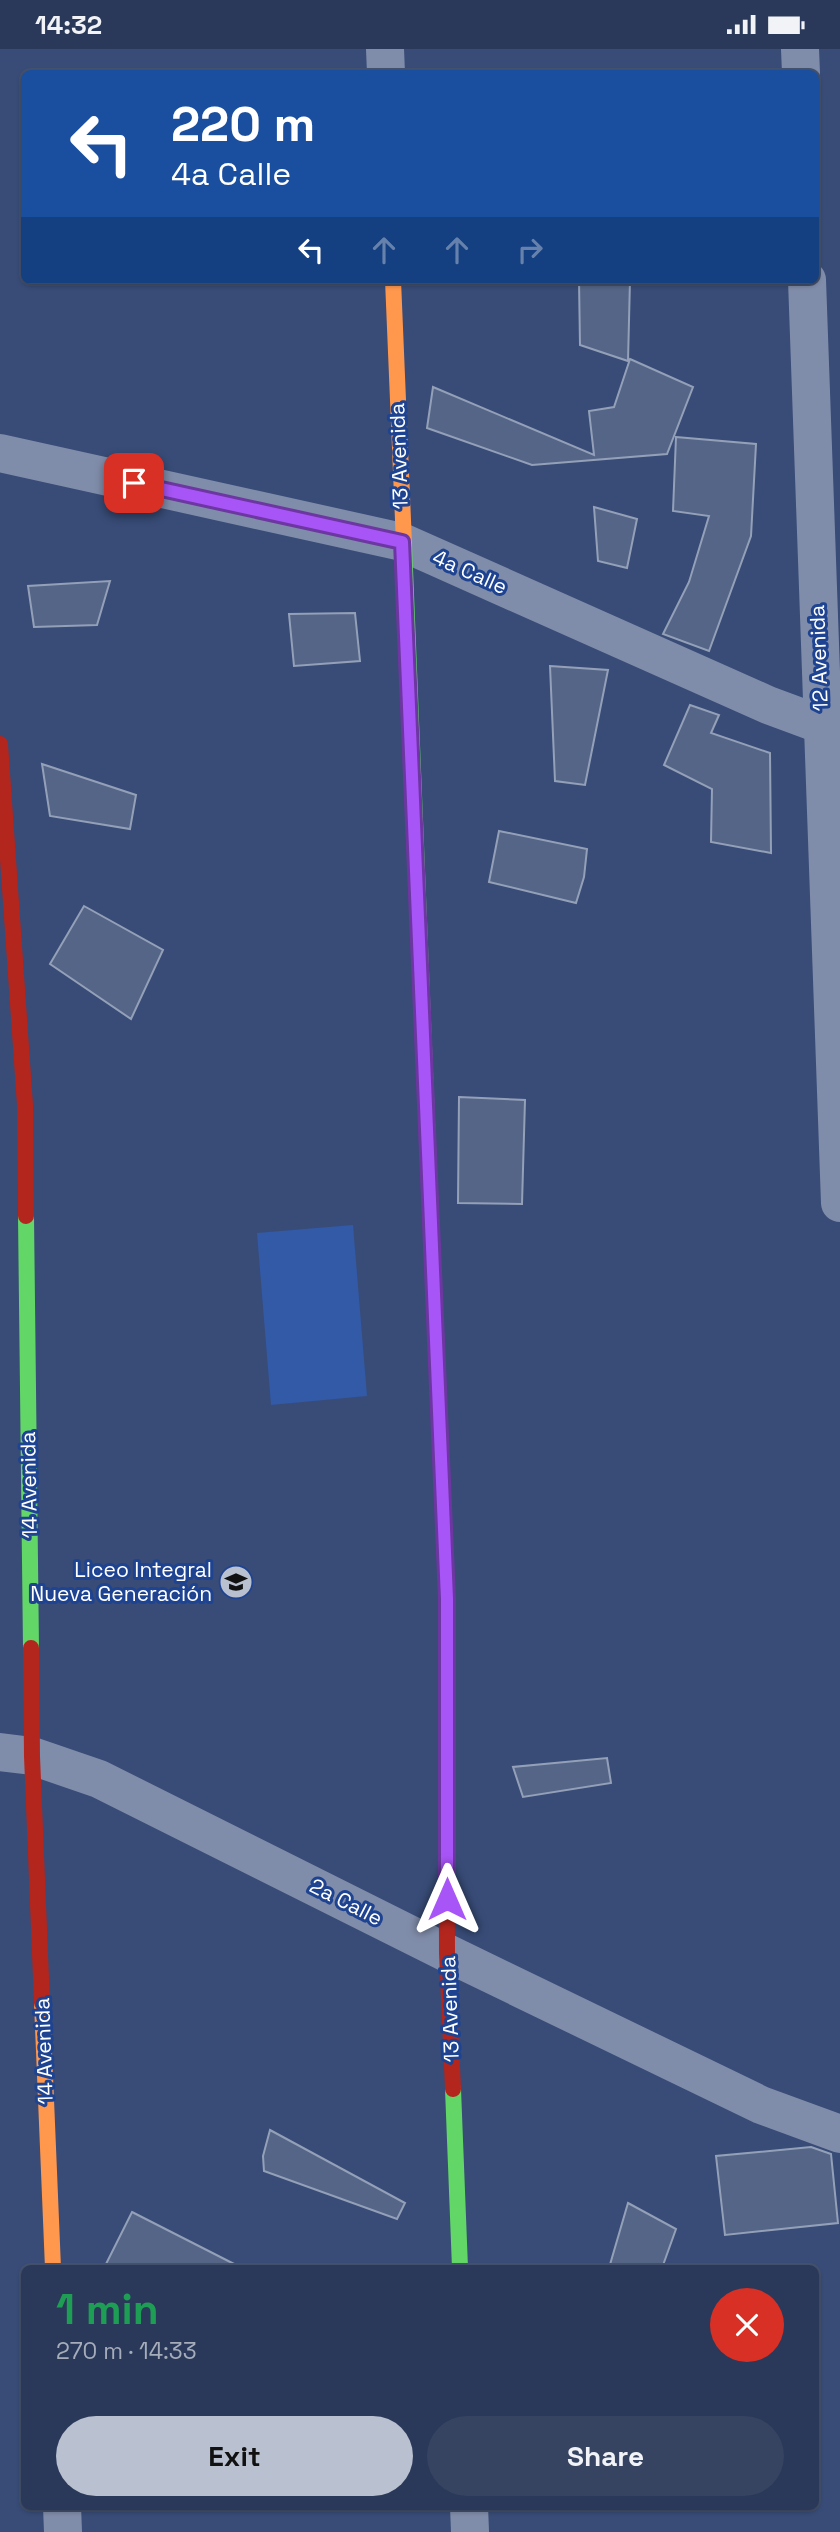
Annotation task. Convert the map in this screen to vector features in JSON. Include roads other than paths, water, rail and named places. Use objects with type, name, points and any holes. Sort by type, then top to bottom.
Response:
[{"type":"street","points":[[385,49],[386,70]]},
{"type":"street","points":[[800,49],[800,70]]},
{"type":"street","name":"13 Avenida","points":[[393,284],[447,1599],[447,1953],[460,2265]]},
{"type":"street","name":"12 Avenida","points":[[807,284],[831,725],[840,1203]]},
{"type":"street","name":"4a Calle","points":[[0,453],[402,542],[768,705],[831,725]]},
{"type":"street","name":"14 Avenida","points":[[0,744],[25,1105],[16,1754],[52,2265]]},
{"type":"street","name":"2a Calle","points":[[16,1754],[99,1779],[447,1953],[761,2105],[840,2134]]},
{"type":"street","points":[[62,2510],[63,2532]]},
{"type":"street","points":[[469,2510],[470,2532]]},
{"type":"place","name":"Liceo Integral Nueva Generación","points":[[236,1582]]}]
